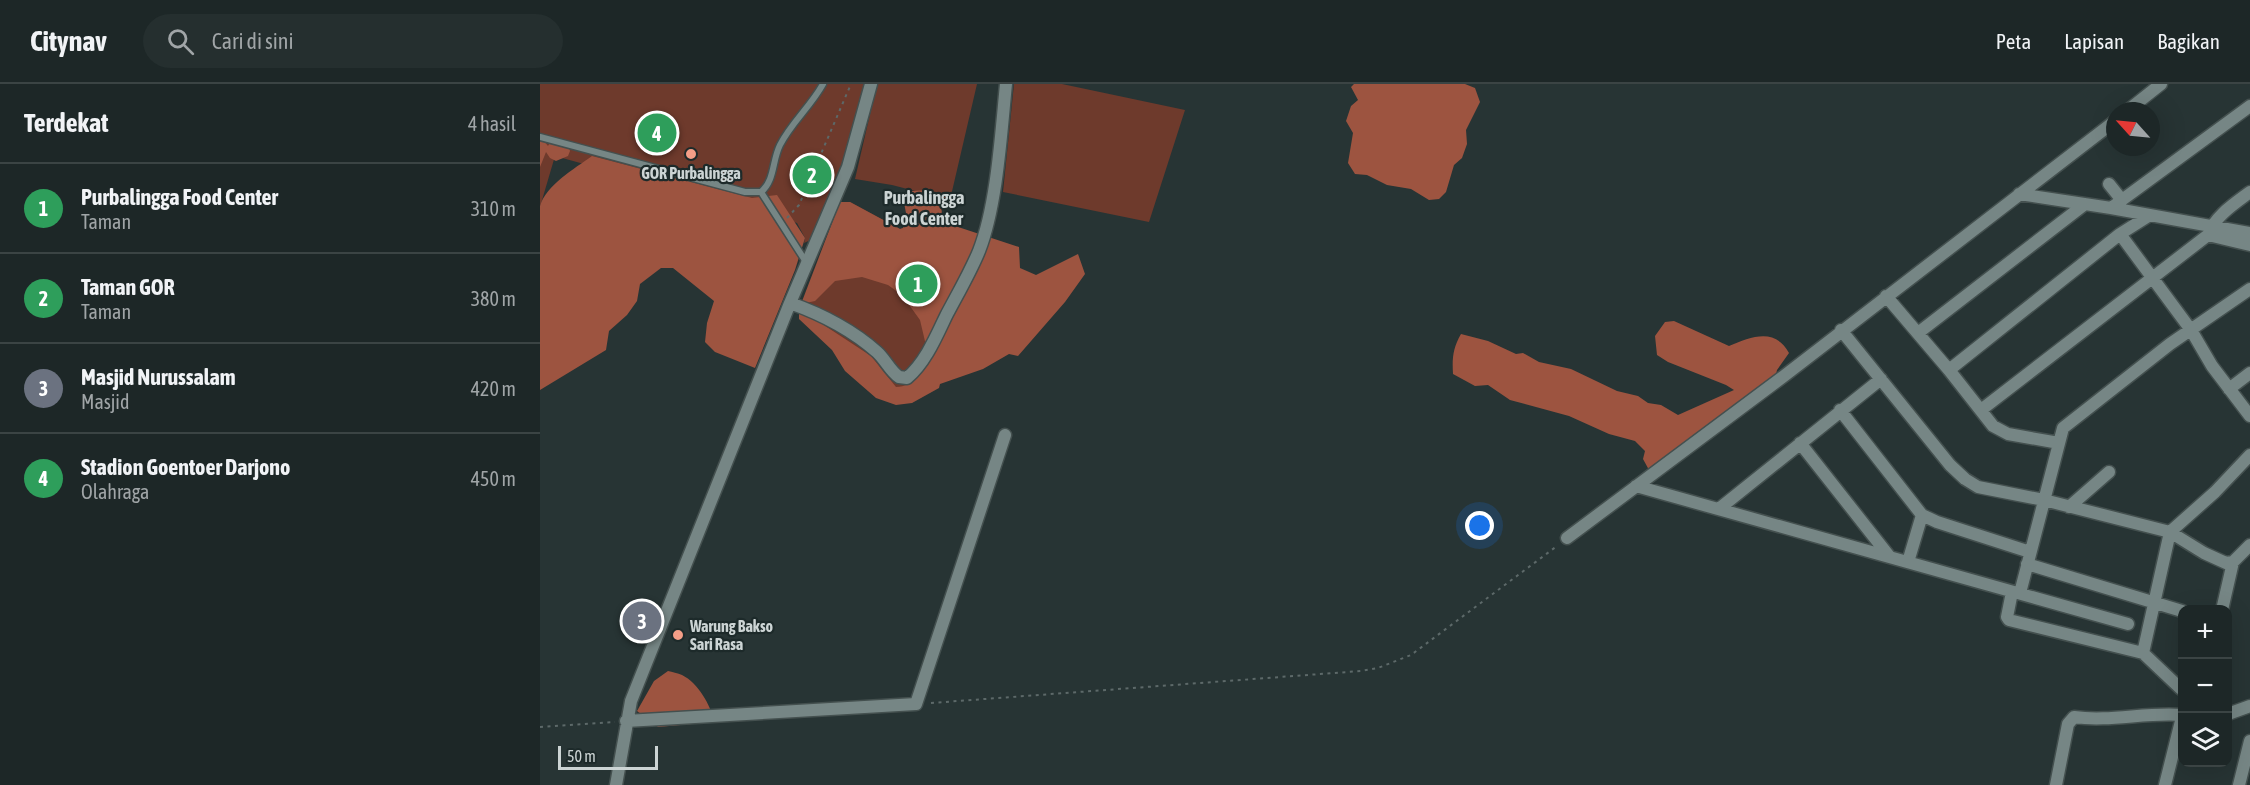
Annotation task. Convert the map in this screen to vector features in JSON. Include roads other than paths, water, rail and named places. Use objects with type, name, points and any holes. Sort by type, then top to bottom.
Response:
[{"type":"street","points":[[616,785],[631,701],[790,303],[848,167],[870,84]]},
{"type":"street","points":[[790,303],[813,311],[841,326],[880,354],[898,377],[907,378],[912,374],[929,349],[979,250],[991,206],[1006,84]]},
{"type":"street","points":[[2138,102],[2161,84]]},
{"type":"street","points":[[2111,208],[2250,106]]},
{"type":"street","points":[[1567,538],[1784,376],[2106,128]]},
{"type":"street","points":[[2109,184],[2121,199]]},
{"type":"street","points":[[1981,410],[2210,231],[2250,192]]},
{"type":"street","points":[[2019,194],[2111,208],[2146,218],[2210,231],[2250,245]]},
{"type":"street","points":[[1918,333],[2085,204]]},
{"type":"street","points":[[1949,370],[2120,234],[2146,218]]},
{"type":"street","points":[[2210,231],[2250,233]]},
{"type":"street","points":[[2120,234],[2191,330],[2212,366],[2250,416]]},
{"type":"street","points":[[2178,686],[2143,653],[2009,620],[2007,617],[2027,564],[2063,428],[2153,356],[2250,288]]},
{"type":"street","points":[[1886,296],[1994,426],[2008,434],[2059,442]]},
{"type":"street","points":[[1841,330],[1950,465],[1978,487],[2044,500],[2170,532],[2204,553],[2226,563],[2233,562]]},
{"type":"street","points":[[2229,389],[2250,373]]},
{"type":"street","points":[[1720,508],[1881,379]]},
{"type":"street","points":[[1840,410],[1922,514],[1937,522],[2030,552]]},
{"type":"street","points":[[626,721],[916,704],[1005,435]]},
{"type":"street","points":[[1800,443],[1889,556]]},
{"type":"street","points":[[2143,653],[2170,532],[2215,492],[2250,455]]},
{"type":"street","points":[[2069,507],[2109,472]]},
{"type":"street","points":[[1636,486],[2128,624]]},
{"type":"street","points":[[1908,562],[1922,514]]},
{"type":"street","points":[[2223,605],[2233,562],[2250,545]]},
{"type":"street","points":[[2027,564],[2178,610]]},
{"type":"street","points":[[2231,713],[2250,706]]},
{"type":"street","points":[[2056,785],[2068,724],[2074,717],[2178,716]]},
{"type":"street","points":[[2165,785],[2178,732]]},
{"type":"street","points":[[2239,785],[2250,741]]},
{"type":"lane","points":[[540,136],[745,192],[761,192],[770,179],[781,142],[816,98],[824,84]]},
{"type":"lane","points":[[761,192],[807,263]]},
{"type":"place","name":"Stadion Goentoer Darjono","points":[[657,133]]},
{"type":"place","name":"GOR Purbalingga","points":[[691,154]]},
{"type":"place","name":"Taman GOR","points":[[812,175]]},
{"type":"place","name":"Purbalingga Food Center","points":[[918,284]]},
{"type":"place","name":"Masjid Nurussalam","points":[[642,621]]},
{"type":"place","name":"Warung Bakso Sari Rasa","points":[[678,635]]},
{"type":"district","name":"Purbalingga Food Center","points":[[924,208]]}]
